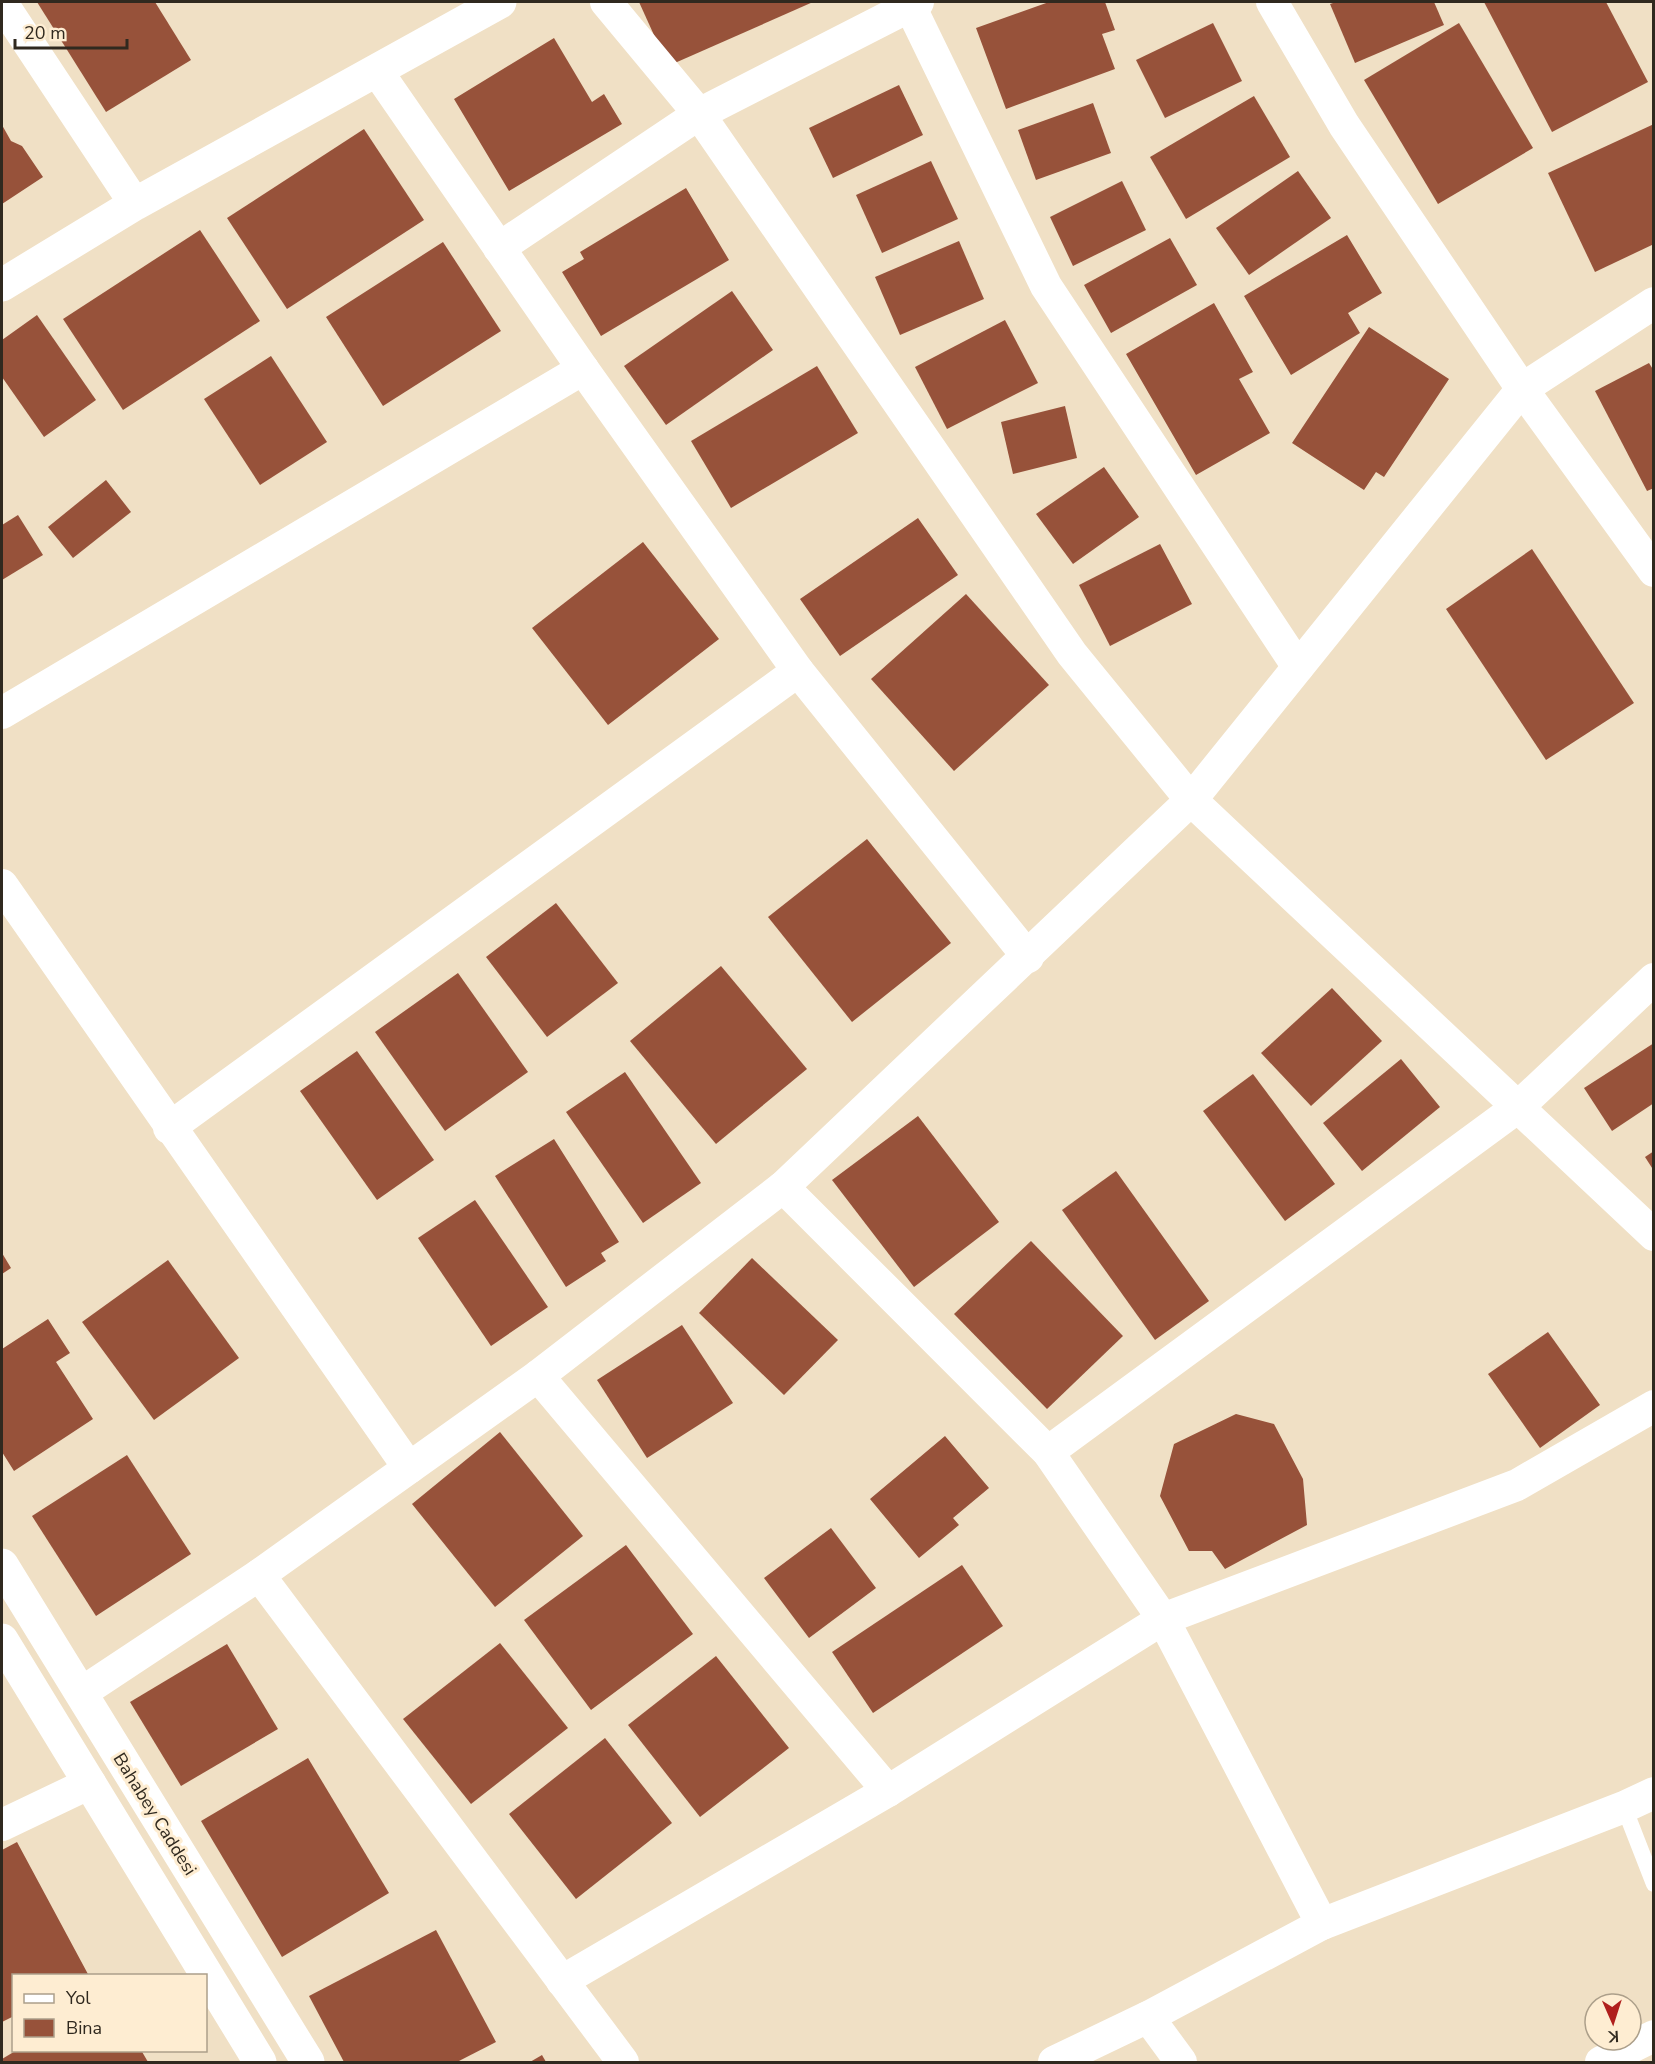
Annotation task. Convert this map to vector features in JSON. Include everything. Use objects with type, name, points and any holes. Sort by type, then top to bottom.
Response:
[{"type":"street","points":[[2,285],[135,204],[500,2]]},
{"type":"street","points":[[606,2],[699,114],[1072,654],[1191,800],[1653,1235]]},
{"type":"street","points":[[1272,2],[1344,124],[1522,389],[1653,571]]},
{"type":"street","points":[[2,3],[135,204]]},
{"type":"street","points":[[499,248],[699,114],[914,4],[1046,286],[1298,667]]},
{"type":"street","points":[[377,71],[583,369],[798,671],[1028,957]]},
{"type":"street","points":[[81,1693],[259,1575],[538,1376],[783,1187],[1191,800],[1522,389],[1653,303]]},
{"type":"street","points":[[2,713],[583,369]]},
{"type":"street","points":[[169,1128],[798,671]]},
{"type":"street","points":[[2,885],[169,1128],[409,1468]]},
{"type":"street","points":[[1048,1452],[1518,1107],[1653,979]]},
{"type":"street","points":[[783,1187],[1048,1452],[1163,1619],[1322,1924]]},
{"type":"street","points":[[538,1376],[888,1791]]},
{"type":"street","points":[[562,1981],[888,1791],[1163,1619],[1517,1485],[1653,1406]]},
{"type":"street","name":"Bahabey Caddesi","points":[[2,1565],[308,2062]]},
{"type":"street","points":[[259,1575],[623,2062]]},
{"type":"street","points":[[2,1640],[207,1974]]},
{"type":"street","points":[[2,1825],[90,1782]]},
{"type":"street","points":[[1054,2062],[1148,2018],[1322,1924],[1624,1807],[1653,1793]]},
{"type":"street","points":[[207,1975],[260,2062]]},
{"type":"street","points":[[1148,2018],[1181,2062]]},
{"type":"street","points":[[1600,2062],[1653,2036]]},
{"type":"lane","points":[[1624,1807],[1653,1884]]},
{"type":"building","points":[[37,2],[155,2],[191,60],[106,112]]},
{"type":"building","points":[[639,2],[813,2],[668,66]]},
{"type":"building","points":[[1049,2],[1105,2],[1115,30],[1102,34],[1115,69],[1006,109],[976,28]]},
{"type":"building","points":[[1336,2],[1434,2],[1444,25],[1355,63],[1330,4]]},
{"type":"building","points":[[1484,2],[1606,2],[1648,82],[1552,132]]},
{"type":"building","points":[[1213,23],[1242,81],[1165,118],[1136,60]]},
{"type":"building","points":[[1459,23],[1533,148],[1438,204],[1364,80]]},
{"type":"building","points":[[554,38],[592,102],[604,94],[622,124],[509,191],[454,99]]},
{"type":"building","points":[[899,85],[923,135],[833,178],[809,128]]},
{"type":"building","points":[[1254,96],[1290,157],[1186,219],[1150,157]]},
{"type":"building","points":[[1093,103],[1111,153],[1036,180],[1018,130]]},
{"type":"building","points":[[1654,124],[1654,244],[1595,272],[1548,173]]},
{"type":"building","points":[[2,125],[11,141],[22,146],[43,177],[2,204]]},
{"type":"building","points":[[364,129],[424,220],[287,309],[227,218]]},
{"type":"building","points":[[931,161],[958,219],[882,253],[856,195]]},
{"type":"building","points":[[1298,171],[1331,218],[1249,275],[1216,228]]},
{"type":"building","points":[[1122,181],[1146,230],[1073,266],[1050,217]]},
{"type":"building","points":[[686,188],[729,260],[601,336],[562,272],[584,259],[580,252]]},
{"type":"building","points":[[200,230],[260,321],[123,410],[63,319]]},
{"type":"building","points":[[1347,235],[1382,293],[1348,313],[1360,333],[1291,375],[1244,296]]},
{"type":"building","points":[[1170,238],[1197,285],[1111,333],[1084,285]]},
{"type":"building","points":[[959,241],[984,299],[900,335],[875,277]]},
{"type":"building","points":[[443,242],[501,331],[383,406],[326,317]]},
{"type":"building","points":[[732,291],[773,350],[666,425],[624,366]]},
{"type":"building","points":[[1214,303],[1253,372],[1239,379],[1270,433],[1196,475],[1126,354]]},
{"type":"building","points":[[37,315],[96,400],[44,437],[2,377],[2,340]]},
{"type":"building","points":[[1005,320],[1038,383],[947,429],[915,367]]},
{"type":"building","points":[[1369,327],[1449,379],[1384,477],[1376,472],[1364,490],[1292,443]]},
{"type":"building","points":[[271,356],[327,442],[260,485],[204,399]]},
{"type":"building","points":[[1649,363],[1654,371],[1654,488],[1647,491],[1595,391]]},
{"type":"building","points":[[817,366],[858,433],[731,508],[691,441]]},
{"type":"building","points":[[1065,406],[1077,458],[1013,474],[1001,422]]},
{"type":"building","points":[[1104,467],[1139,517],[1073,564],[1036,514]]},
{"type":"building","points":[[106,480],[131,512],[73,558],[48,527]]},
{"type":"building","points":[[18,515],[43,555],[2,580],[2,525]]},
{"type":"building","points":[[918,518],[958,575],[840,656],[800,599]]},
{"type":"building","points":[[643,542],[719,639],[608,725],[532,628]]},
{"type":"building","points":[[1160,544],[1192,604],[1110,646],[1079,585]]},
{"type":"building","points":[[1532,549],[1634,703],[1546,760],[1446,609]]},
{"type":"building","points":[[966,594],[1049,685],[954,771],[871,679]]},
{"type":"building","points":[[867,839],[951,943],[852,1022],[768,917]]},
{"type":"building","points":[[556,903],[618,983],[547,1037],[486,957]]},
{"type":"building","points":[[721,966],[807,1069],[716,1144],[630,1041]]},
{"type":"building","points":[[458,973],[528,1072],[445,1131],[375,1032]]},
{"type":"building","points":[[1332,988],[1382,1041],[1311,1106],[1261,1053]]},
{"type":"building","points":[[1654,1043],[1654,1103],[1612,1131],[1584,1088]]},
{"type":"building","points":[[357,1051],[434,1160],[377,1200],[300,1091]]},
{"type":"building","points":[[1401,1059],[1440,1107],[1362,1171],[1323,1123]]},
{"type":"building","points":[[625,1072],[701,1183],[643,1223],[566,1112]]},
{"type":"building","points":[[1253,1074],[1335,1184],[1285,1221],[1203,1111]]},
{"type":"building","points":[[918,1116],[999,1222],[914,1287],[832,1180]]},
{"type":"building","points":[[554,1139],[619,1242],[601,1253],[606,1261],[566,1287],[495,1176]]},
{"type":"building","points":[[1654,1151],[1654,1171],[1645,1157]]},
{"type":"building","points":[[1116,1171],[1209,1301],[1155,1340],[1062,1210]]},
{"type":"building","points":[[475,1200],[548,1307],[491,1346],[418,1238]]},
{"type":"building","points":[[1031,1241],[1123,1336],[1047,1409],[954,1314]]},
{"type":"building","points":[[2,1253],[11,1268],[2,1274]]},
{"type":"building","points":[[752,1258],[838,1340],[784,1395],[699,1313]]},
{"type":"building","points":[[168,1260],[239,1358],[154,1420],[82,1322]]},
{"type":"building","points":[[48,1319],[70,1353],[56,1362],[93,1419],[14,1471],[2,1452],[2,1349]]},
{"type":"building","points":[[682,1325],[733,1403],[647,1458],[597,1380]]},
{"type":"building","points":[[1548,1332],[1600,1405],[1540,1448],[1488,1374]]},
{"type":"building","points":[[1236,1414],[1274,1424],[1303,1479],[1307,1525],[1225,1569],[1212,1551],[1189,1551],[1160,1496],[1174,1444]]},
{"type":"building","points":[[500,1432],[583,1536],[495,1607],[412,1504]]},
{"type":"building","points":[[945,1436],[989,1488],[953,1518],[959,1525],[919,1558],[870,1499]]},
{"type":"building","points":[[127,1455],[191,1554],[96,1616],[32,1516]]},
{"type":"building","points":[[831,1528],[876,1588],[809,1638],[764,1578]]},
{"type":"building","points":[[626,1545],[693,1634],[591,1710],[524,1620]]},
{"type":"building","points":[[962,1565],[1003,1626],[873,1713],[832,1652]]},
{"type":"building","points":[[500,1643],[568,1728],[471,1804],[403,1719]]},
{"type":"building","points":[[227,1644],[278,1729],[181,1786],[130,1702]]},
{"type":"building","points":[[716,1656],[789,1748],[700,1817],[628,1725]]},
{"type":"building","points":[[605,1738],[672,1823],[576,1899],[509,1814]]},
{"type":"building","points":[[308,1758],[389,1893],[282,1957],[201,1821]]},
{"type":"building","points":[[17,1842],[88,1974],[12,1974],[12,2017],[2,2022],[2,1850]]},
{"type":"building","points":[[436,1930],[496,2042],[457,2062],[344,2062],[309,1996]]},
{"type":"building","points":[[14,2052],[142,2052],[148,2062],[2,2062],[2,2059]]},
{"type":"building","points":[[542,2055],[546,2062],[530,2062]]}]
